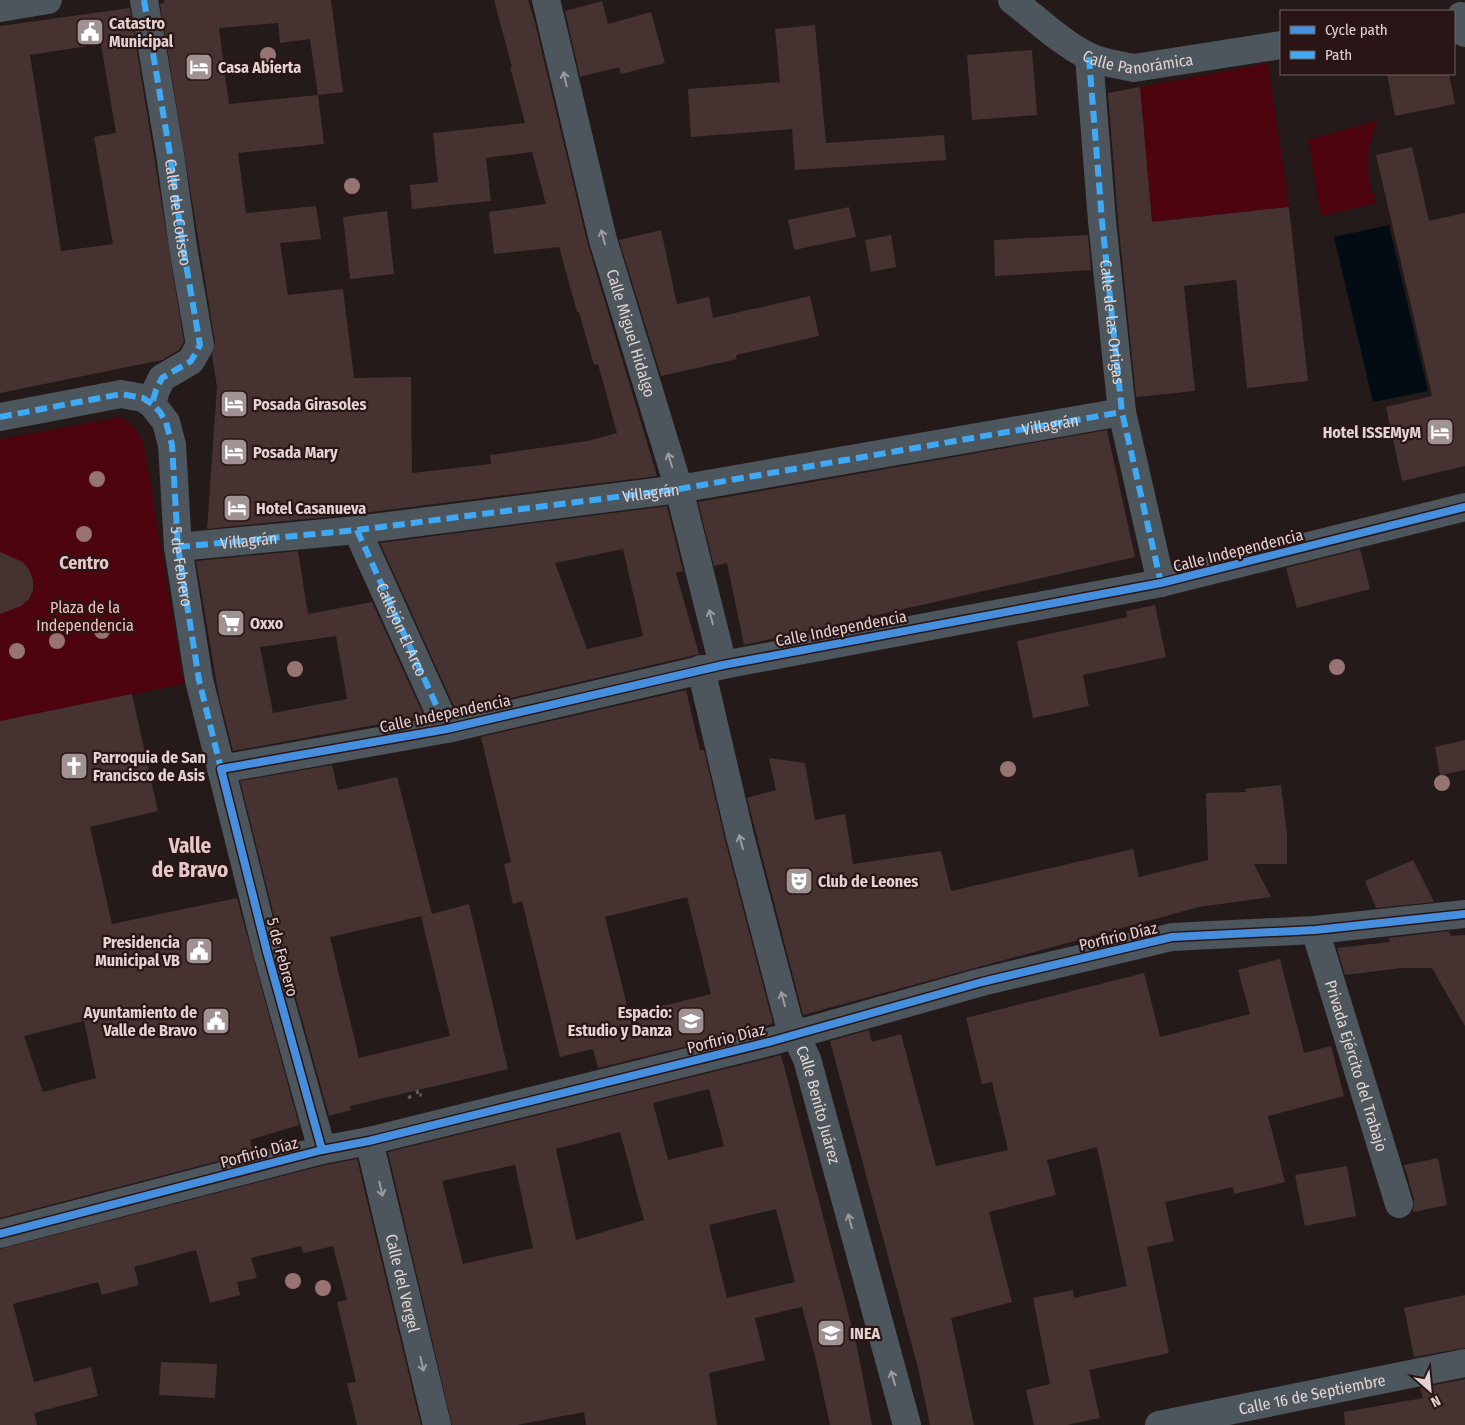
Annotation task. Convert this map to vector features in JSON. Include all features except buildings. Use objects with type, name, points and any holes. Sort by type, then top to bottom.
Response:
[{"type":"street","points":[[0,8],[48,0]]},
{"type":"street","name":"Calle del Coliseo","points":[[144,0],[200,345],[191,361],[162,378],[152,404]]},
{"type":"street","name":"Calle Miguel Hidalgo","points":[[546,0],[604,240],[679,489],[712,667]]},
{"type":"street","name":"Calle Panorámica","points":[[1012,0],[1062,41],[1089,57],[1116,65],[1134,68],[1280,45]]},
{"type":"street","name":"Calle de las Ortigas","points":[[1089,57],[1102,221],[1122,412],[1161,583]]},
{"type":"street","points":[[0,417],[122,394],[143,398],[152,404]]},
{"type":"street","name":"5 de Febrero","points":[[152,404],[166,422],[172,445],[178,547],[199,680],[267,952],[322,1150]]},
{"type":"street","name":"Villagrán","points":[[178,547],[357,530],[679,489],[1122,412]]},
{"type":"street","name":"Calle Independencia","points":[[221,769],[447,729],[712,667],[1161,583],[1465,508]]},
{"type":"street","name":"Callejón El Arco","points":[[357,530],[447,729]]},
{"type":"street","name":"Calle Benito Juárez","points":[[712,667],[740,836],[788,1019],[807,1059],[882,1341],[907,1425]]},
{"type":"street","name":"Porfirio Díaz","points":[[0,1234],[322,1150],[369,1141],[770,1042],[982,982],[1172,937],[1314,930],[1465,914]]},
{"type":"street","name":"Privada Ejército del Trabajo","points":[[1314,930],[1399,1204]]},
{"type":"street","name":"Calle del Vergel","points":[[369,1141],[437,1425]]},
{"type":"street","name":"Calle 16 de Septiembre","points":[[1159,1425],[1465,1363]]},
{"type":"green space","points":[[1268,63],[1289,207],[1152,222],[1140,87]]},
{"type":"green space","points":[[1378,120],[1371,141],[1368,162],[1370,182],[1376,203],[1321,216],[1308,140]]},
{"type":"green space","name":"Plaza de la Independencia","points":[[120,417],[137,432],[145,452],[184,684],[0,721],[0,439]]},
{"type":"shaded area","points":[[1389,225],[1428,391],[1373,402],[1334,237]]},
{"type":"marked path","points":[[144,0],[200,345],[191,361],[162,378],[152,404]]},
{"type":"marked path","points":[[1089,57],[1102,221],[1122,412],[1161,583]]},
{"type":"marked path","points":[[0,417],[121,394],[143,398],[160,412],[166,422],[172,445],[178,547],[199,680],[221,769]]},
{"type":"marked path","points":[[178,547],[357,530],[679,489],[1122,412]]},
{"type":"marked path","points":[[357,530],[447,729]]},
{"type":"cycle path","points":[[322,1150],[267,952],[221,769],[447,729],[723,665],[1161,583],[1465,507]]},
{"type":"cycle path","points":[[0,1234],[322,1150],[369,1141],[769,1042],[982,982],[1172,937],[1315,930],[1465,914]]},
{"type":"place","name":"Catastro Municipal","points":[[90,32]]},
{"type":"place","name":"Casa Abierta","points":[[199,67]]},
{"type":"place","name":"Posada Girasoles","points":[[234,404]]},
{"type":"place","name":"Hotel ISSEMyM","points":[[1440,432]]},
{"type":"place","name":"Posada Mary","points":[[234,452]]},
{"type":"place","name":"Hotel Casanueva","points":[[237,508]]},
{"type":"place","name":"Oxxo","points":[[231,623]]},
{"type":"place","name":"Parroquia de San Francisco de Asis","points":[[74,766]]},
{"type":"place","name":"Club de Leones","points":[[799,881]]},
{"type":"place","name":"Presidencia Municipal VB","points":[[199,951]]},
{"type":"place","name":"Ayuntamiento de Valle de Bravo","points":[[216,1021]]},
{"type":"place","name":"Espacio: Estudio y Danza","points":[[691,1021]]},
{"type":"place","name":"INEA","points":[[831,1333]]},
{"type":"district","name":"Centro","points":[[84,563]]},
{"type":"district","name":"Valle de Bravo","points":[[190,858]]}]
